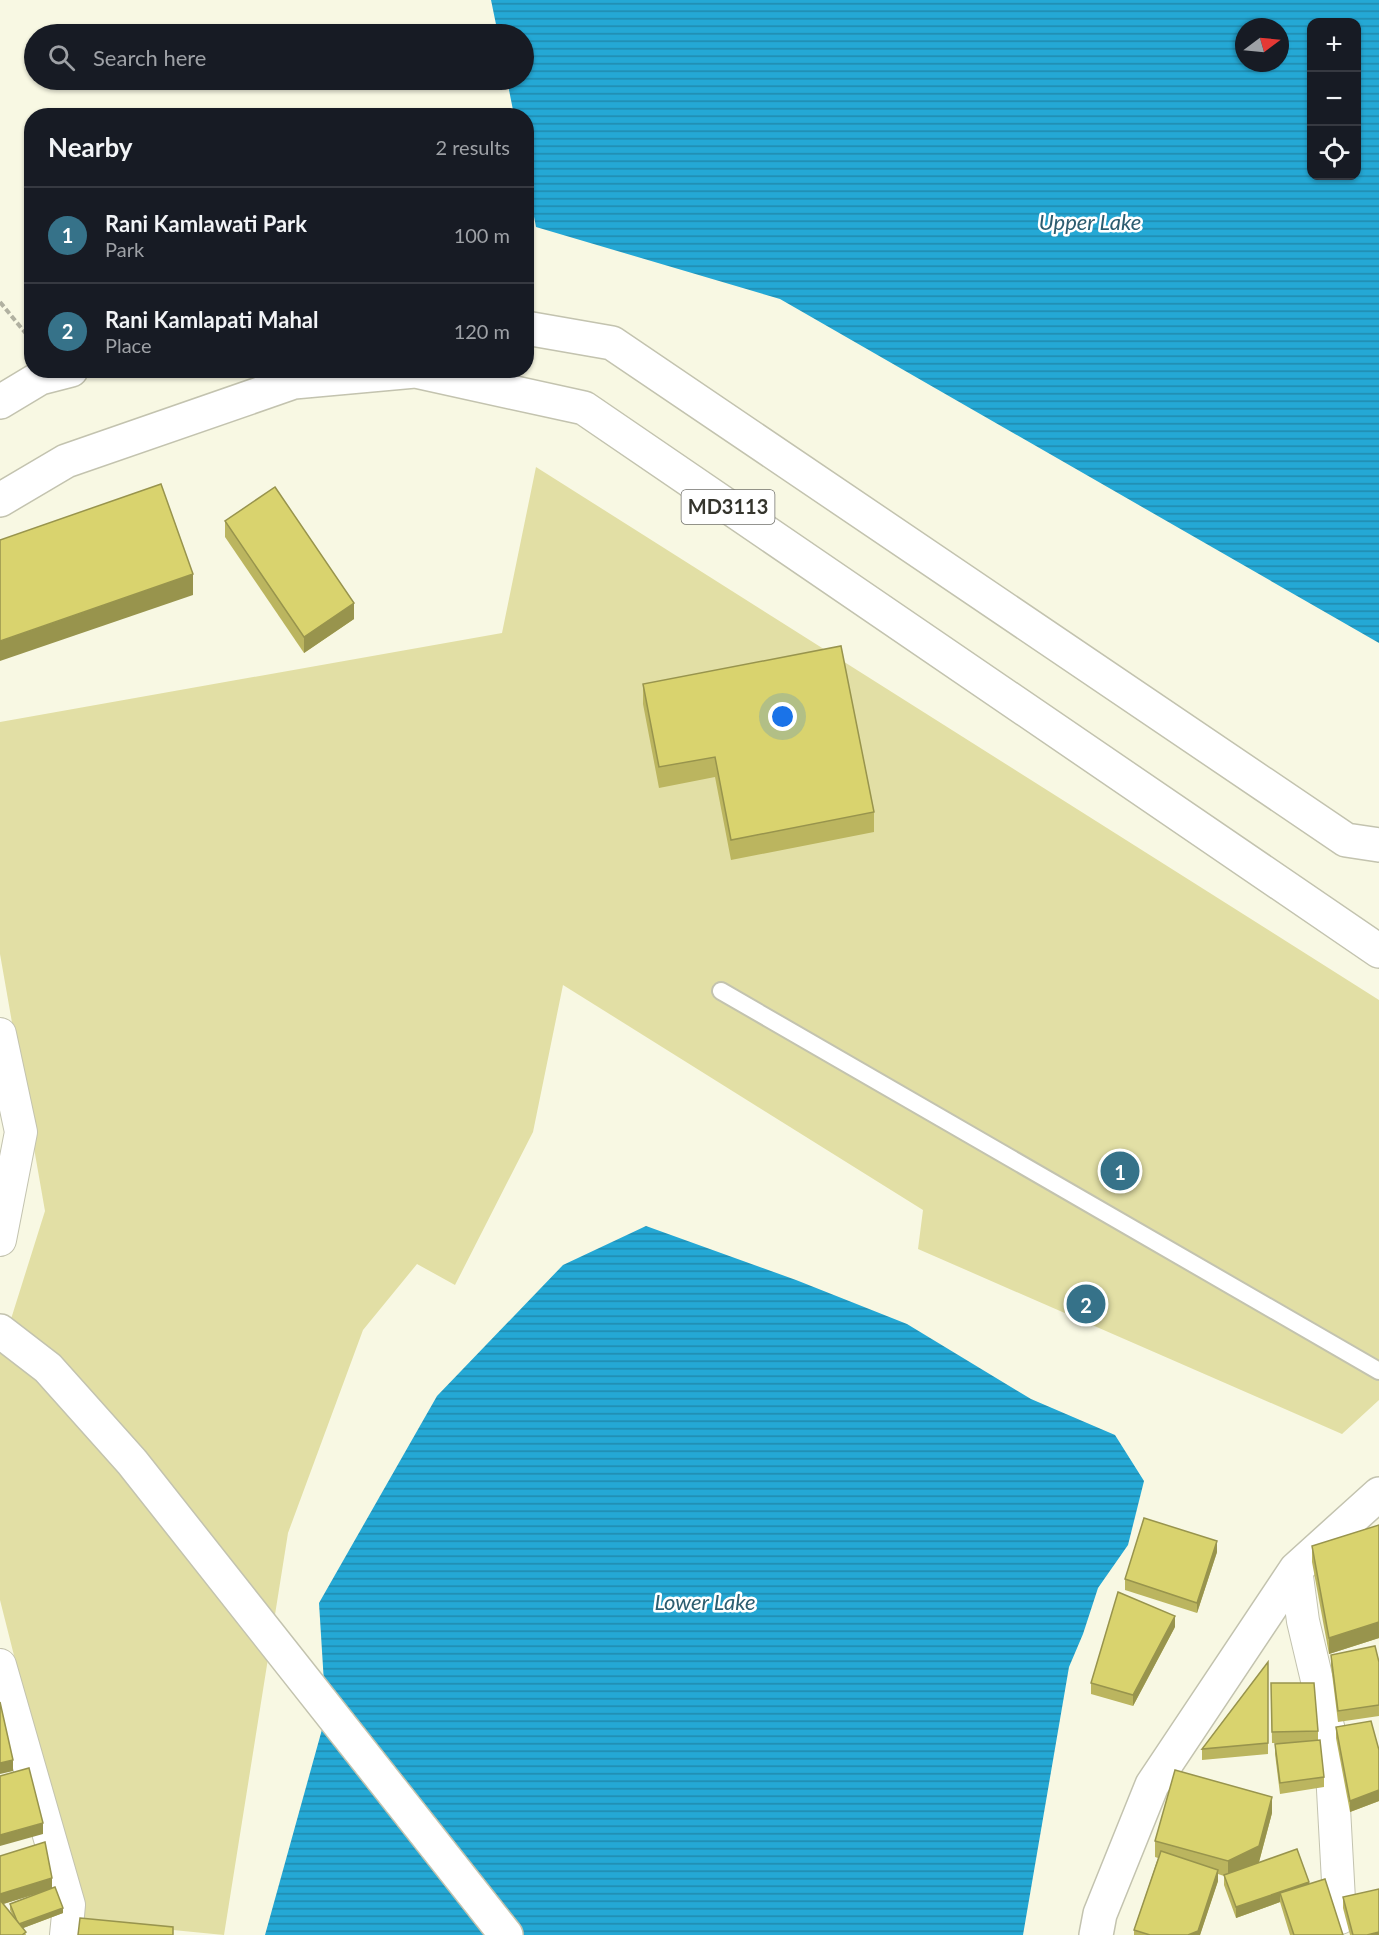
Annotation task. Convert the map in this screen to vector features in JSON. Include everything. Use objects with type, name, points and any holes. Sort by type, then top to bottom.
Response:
[{"type":"main road","name":"MD3113","points":[[534,329],[612,344],[1346,840],[1379,845]]},
{"type":"main road","points":[[0,402],[40,378]]},
{"type":"main road","name":"MD3113","points":[[0,500],[66,461],[294,382],[334,378]]},
{"type":"main road","name":"MD3113","points":[[451,378],[584,408],[1379,951]]},
{"type":"main road","points":[[0,1331],[48,1368],[132,1462],[506,1935]]},
{"type":"main road","points":[[1096,1935],[1100,1914],[1152,1785],[1296,1569],[1379,1494]]},
{"type":"street","points":[[0,1034],[21,1132],[0,1240]]},
{"type":"street","points":[[1296,1569],[1303,1621],[1330,1735],[1340,1918]]},
{"type":"street","points":[[0,1665],[69,1905],[66,1935]]},
{"type":"lane","points":[[721,990],[1379,1371]]},
{"type":"path","points":[[0,302],[24,331]]},
{"type":"shaded area","points":[[536,467],[1379,1000],[1379,1400],[1342,1434],[918,1249],[923,1210],[563,985],[533,1132],[455,1285],[417,1264],[363,1330],[288,1533],[224,1935],[81,1921],[0,1600],[0,1354],[45,1211],[0,954],[0,722],[502,633]]},
{"type":"water","name":"Upper Lake","points":[[491,0],[1379,0],[1379,643],[780,299],[536,227],[534,217],[534,108],[513,108],[509,90],[534,90],[534,24],[496,24]]},
{"type":"water","name":"Lower Lake","points":[[646,1226],[796,1280],[907,1324],[1031,1399],[1115,1435],[1144,1481],[1128,1545],[1098,1588],[1069,1667],[1023,1935],[265,1935],[326,1715],[319,1603],[437,1396],[563,1265]]},
{"type":"building","points":[[161,484],[193,574],[0,641],[0,540]]},
{"type":"building","points":[[275,487],[354,603],[304,637],[225,521]]},
{"type":"building","points":[[841,646],[874,812],[731,840],[715,757],[659,767],[643,684]]},
{"type":"building","points":[[1144,1518],[1217,1541],[1197,1603],[1125,1579]]},
{"type":"building","points":[[1379,1525],[1379,1622],[1329,1638],[1312,1546]]},
{"type":"building","points":[[1118,1592],[1175,1616],[1133,1695],[1091,1683]]},
{"type":"building","points":[[1375,1646],[1379,1662],[1379,1705],[1338,1711],[1331,1655]]},
{"type":"building","points":[[1268,1662],[1268,1743],[1202,1749]]},
{"type":"building","points":[[1271,1683],[1314,1683],[1318,1731],[1272,1732]]},
{"type":"building","points":[[0,1702],[13,1760],[0,1763]]},
{"type":"building","points":[[1371,1721],[1379,1750],[1379,1790],[1350,1801],[1336,1727]]},
{"type":"building","points":[[1320,1740],[1324,1777],[1280,1783],[1275,1744]]},
{"type":"building","points":[[29,1768],[43,1823],[0,1835],[0,1776]]},
{"type":"building","points":[[1175,1770],[1272,1797],[1259,1846],[1228,1861],[1155,1841]]},
{"type":"building","points":[[45,1842],[52,1878],[0,1894],[0,1856]]},
{"type":"building","points":[[1297,1849],[1309,1882],[1236,1907],[1224,1875]]},
{"type":"building","points":[[1161,1851],[1218,1870],[1198,1931],[1188,1935],[1150,1935],[1134,1930]]},
{"type":"building","points":[[1325,1879],[1343,1935],[1294,1935],[1280,1893]]},
{"type":"building","points":[[55,1887],[63,1908],[19,1924],[10,1904]]},
{"type":"building","points":[[1379,1889],[1379,1932],[1353,1935],[1343,1897]]},
{"type":"building","points":[[0,1900],[26,1932],[22,1935],[0,1935]]},
{"type":"building","points":[[80,1918],[173,1927],[173,1935],[78,1935]]},
{"type":"place","name":"Rani Kamlawati Park","points":[[1120,1171]]},
{"type":"place","name":"Rani Kamlapati Mahal","points":[[1086,1304]]}]
